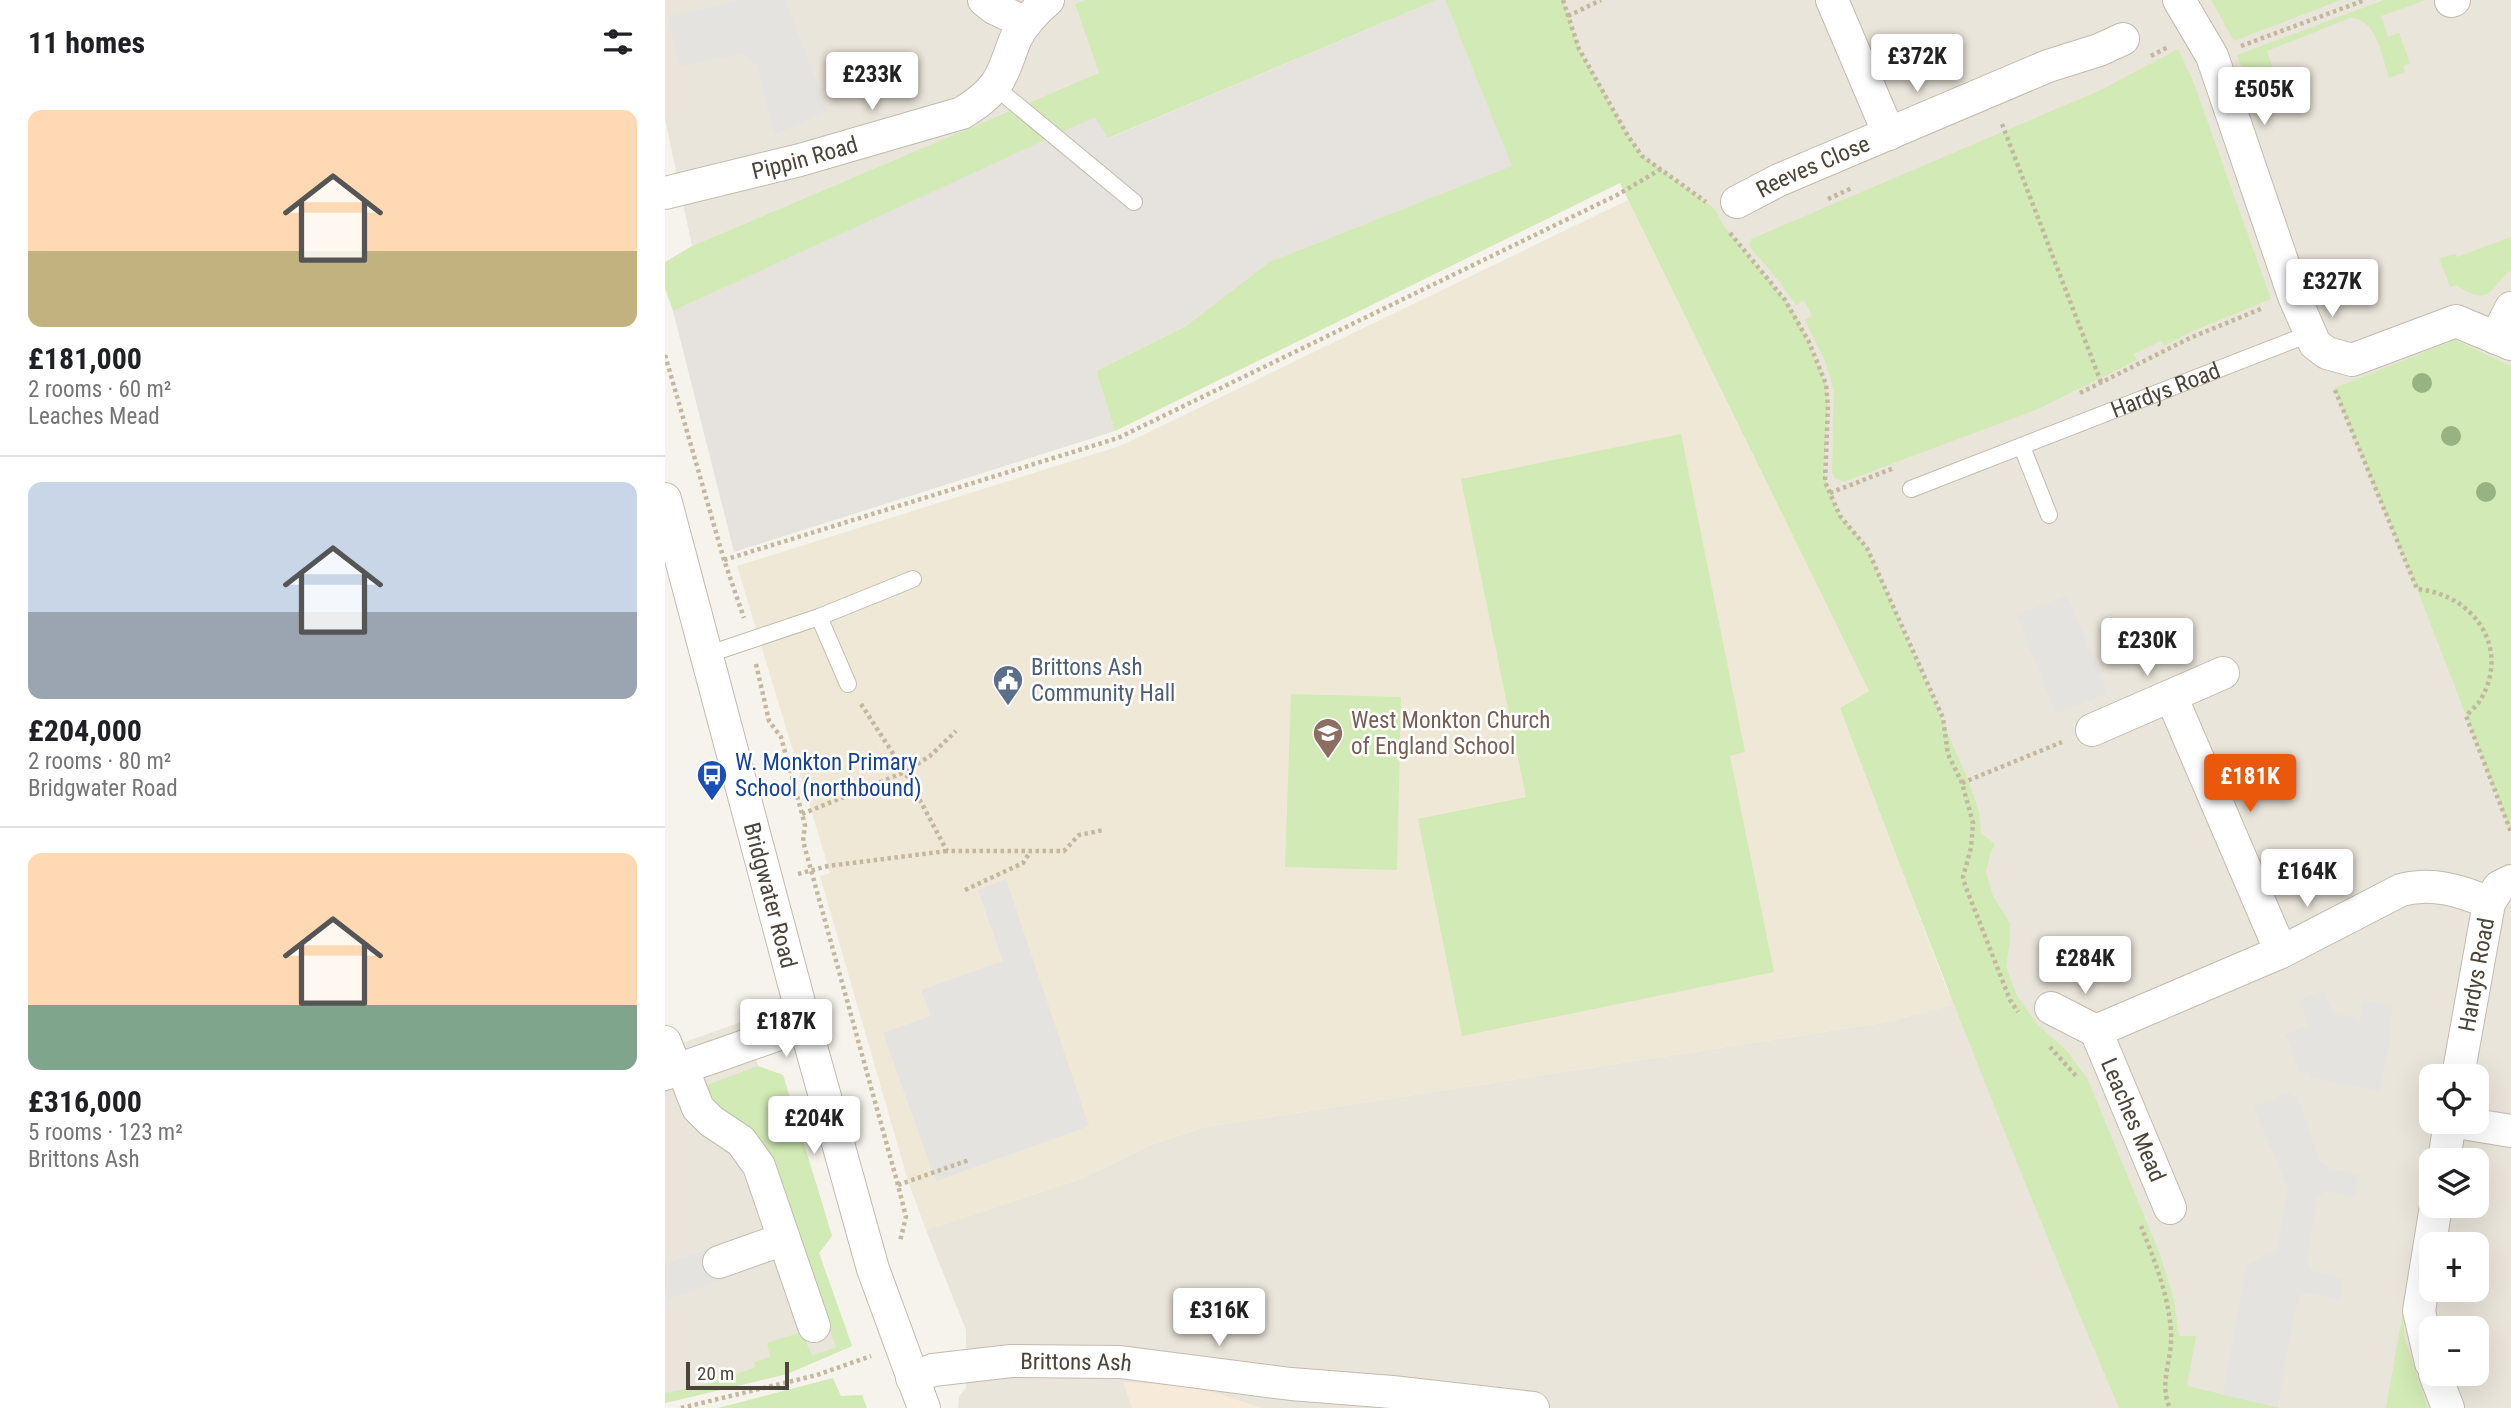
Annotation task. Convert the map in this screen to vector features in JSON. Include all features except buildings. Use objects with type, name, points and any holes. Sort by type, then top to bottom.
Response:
[{"type":"street","points":[[984,0],[1025,23]]},
{"type":"street","name":"Pippin Road","points":[[665,192],[800,160],[962,113],[983,99],[994,86],[1004,71],[1016,38],[1025,23],[1048,0]]},
{"type":"street","name":"Reeves Close","points":[[1832,0],[1889,135]]},
{"type":"street","points":[[2179,0],[2212,56],[2294,296],[2318,343]]},
{"type":"street","name":"Reeves Close","points":[[1725,212],[1779,180],[2048,66],[2099,50],[2123,39]]},
{"type":"street","points":[[2504,341],[2511,308]]},
{"type":"street","name":"Hardys Road","points":[[2318,343],[2352,360],[2456,321],[2504,341]]},
{"type":"street","name":"Bridgwater Road","points":[[665,500],[805,1026],[873,1269],[924,1408]]},
{"type":"street","points":[[2092,730],[2223,673]]},
{"type":"street","points":[[2171,696],[2281,953]]},
{"type":"street","name":"Leaches Mead","points":[[2096,1031],[2281,953],[2401,890],[2442,887],[2472,895],[2500,892]]},
{"type":"street","name":"Hardys Road","points":[[2461,1064],[2500,892]]},
{"type":"street","name":"Leaches Mead","points":[[2051,1008],[2096,1031],[2170,1208]]},
{"type":"street","points":[[805,1026],[672,1063],[698,1108],[711,1121],[741,1142],[759,1166],[814,1326]]},
{"type":"street","points":[[2489,1127],[2511,1131]]},
{"type":"street","points":[[2420,1316],[2434,1218]]},
{"type":"street","points":[[719,1262],[784,1239]]},
{"type":"street","name":"Brittons Ash","points":[[912,1378],[933,1370],[1011,1361],[1120,1362],[1291,1384],[1532,1408]]},
{"type":"street","points":[[2440,1386],[2448,1408]]},
{"type":"lane","points":[[994,86],[1134,202]]},
{"type":"lane","name":"Hardys Road","points":[[1911,489],[2022,446],[2318,343]]},
{"type":"lane","points":[[2022,446],[2049,515]]},
{"type":"lane","points":[[706,655],[819,617],[913,579]]},
{"type":"lane","points":[[819,617],[848,684]]},
{"type":"path","points":[[1563,0],[1579,49],[1642,156],[1725,212],[1785,300],[1809,342],[1826,384],[1828,406],[1825,482],[1840,516],[1867,548],[1943,718],[1948,754],[1962,783],[1973,823],[1971,848],[1963,877],[1965,885],[2010,1000],[2019,1014]]},
{"type":"path","points":[[1568,16],[1601,0]]},
{"type":"path","points":[[2212,56],[2365,0]]},
{"type":"path","points":[[2002,124],[2101,382]]},
{"type":"path","points":[[724,561],[1118,438],[1617,195],[1661,169]]},
{"type":"path","points":[[2077,395],[2190,338],[2294,296]]},
{"type":"path","points":[[2318,343],[2417,589],[2433,590],[2463,604],[2481,624],[2487,636],[2491,662],[2488,683],[2481,700],[2466,716],[2511,832]]},
{"type":"path","points":[[665,355],[724,561],[750,640],[769,721],[781,737],[805,825],[803,841],[907,1217],[898,1246],[901,1260],[873,1269]]},
{"type":"path","points":[[1829,493],[1904,465]]},
{"type":"path","points":[[848,684],[905,772],[947,851]]},
{"type":"path","points":[[1962,783],[2092,730]]},
{"type":"path","points":[[802,814],[905,772],[930,755],[956,731]]},
{"type":"path","points":[[767,883],[828,866],[947,851],[1064,850],[1079,835],[1104,830]]},
{"type":"path","points":[[965,890],[1023,863],[1030,851]]},
{"type":"path","points":[[2042,1039],[2061,1057],[2081,1083]]},
{"type":"path","points":[[898,1185],[969,1160]]},
{"type":"path","points":[[2139,1222],[2154,1260],[2171,1329],[2170,1357],[2164,1389],[2170,1408]]},
{"type":"path","points":[[681,1408],[817,1375],[872,1357],[867,1344]]},
{"type":"shaded area","points":[[665,0],[1220,0],[1100,73],[692,246],[665,119]]},
{"type":"shaded area","points":[[737,0],[785,0],[828,111],[774,135],[757,65],[742,54],[679,66],[668,17]]},
{"type":"shaded area","points":[[1437,0],[1445,0],[1513,166],[1269,262],[1186,326],[1096,371],[1115,431],[734,552],[673,311],[1096,116],[1109,138]]},
{"type":"shaded area","points":[[1541,0],[2511,0],[2511,1408],[958,1408],[959,1396],[966,1388],[966,1330],[926,1230],[1083,1178],[1153,1144],[1205,1127],[1882,1023],[1952,1005],[1869,691],[1628,200]]},
{"type":"shaded area","name":"West Monkton Church of England School","points":[[1628,200],[1869,691],[1840,708],[1953,1005],[1882,1023],[1205,1127],[1153,1144],[1083,1178],[926,1230],[908,1181],[820,876],[830,873],[737,566],[1120,446]]},
{"type":"shaded area","points":[[2067,595],[2108,693],[2056,714],[2016,615]]},
{"type":"shaded area","points":[[1006,879],[1089,1126],[936,1181],[883,1033],[931,1016],[921,990],[1003,961],[978,890]]},
{"type":"shaded area","points":[[2324,990],[2333,1014],[2353,1017],[2359,1025],[2364,1001],[2393,1005],[2380,1091],[2309,1077],[2310,1073],[2300,1072],[2285,1034],[2309,1025],[2299,1000]]},
{"type":"shaded area","points":[[747,1020],[758,1066],[783,1075],[832,1236],[819,1253],[852,1346],[787,1374],[665,1403],[665,1049]]},
{"type":"shaded area","points":[[2289,1092],[2291,1097],[2297,1097],[2320,1161],[2332,1169],[2358,1175],[2355,1197],[2326,1190],[2317,1198],[2306,1262],[2312,1271],[2343,1278],[2340,1300],[2310,1293],[2300,1296],[2293,1319],[2278,1407],[2223,1395],[2246,1265],[2267,1255],[2276,1254],[2288,1188],[2253,1107]]},
{"type":"shaded area","points":[[713,1247],[725,1279],[668,1299],[665,1291],[665,1264]]},
{"type":"shaded area","points":[[1123,1382],[1194,1386],[1262,1408],[1132,1408]]},
{"type":"green space","points":[[1086,0],[1437,0],[1108,138],[1095,117],[673,311],[665,288],[665,262],[692,246],[1099,73],[1075,4]]},
{"type":"green space","points":[[1445,0],[1563,0],[1579,49],[1642,156],[1715,209],[1723,225],[1785,300],[1799,322],[1826,384],[1828,406],[1824,468],[1827,488],[1840,516],[1867,548],[1968,780],[1979,812],[1981,833],[1995,844],[1986,872],[1993,896],[2010,923],[2006,967],[2017,996],[2037,1024],[2068,1052],[2088,1080],[2161,1257],[2174,1300],[2179,1336],[2196,1336],[2187,1386],[2281,1408],[2119,1408],[1976,1060],[1840,708],[1869,691],[1620,183],[1115,431],[1096,371],[1186,326],[1269,262],[1512,166]]},
{"type":"green space","points":[[2211,0],[2341,0],[2234,41]]},
{"type":"green space","points":[[2384,0],[2426,0],[2381,16],[2388,37],[2399,33],[2410,63],[2403,66],[2405,72],[2389,78],[2372,31],[2367,24],[2350,18],[2267,51],[2279,86],[2252,96],[2237,55]]},
{"type":"green space","points":[[2178,49],[2193,81],[2271,299],[2190,332],[2164,346],[2161,341],[2134,354],[2137,360],[2038,409],[1843,482],[1835,478],[1832,473],[1834,392],[1826,363],[1805,320],[1812,316],[1804,300],[1796,305],[1749,246],[1751,239],[2101,90]]},
{"type":"green space","points":[[2511,237],[2511,269],[2492,290],[2482,296],[2467,292],[2456,285],[2450,287],[2439,258],[2455,254],[2457,257]]},
{"type":"green space","points":[[2455,340],[2511,366],[2511,832],[2417,589],[2334,388]]},
{"type":"green space","points":[[1681,434],[1745,752],[1730,756],[1774,972],[1462,1036],[1418,819],[1526,797],[1461,479]]},
{"type":"green space","points":[[1291,694],[1401,697],[1397,870],[1285,867]]},
{"type":"green space","points":[[758,1066],[783,1075],[832,1236],[819,1253],[852,1346],[787,1374],[665,1403],[665,1393],[712,1383],[756,1367],[754,1362],[770,1357],[767,1343],[802,1332],[812,1356],[836,1347],[778,1182],[712,1106],[704,1086]]},
{"type":"green space","points":[[2403,1311],[2405,1339],[2428,1408],[2386,1408]]},
{"type":"green space","points":[[833,1378],[841,1396],[862,1395],[867,1408],[718,1408]]},
{"type":"place","name":"Brittons Ash Community Hall","points":[[1008,707]]},
{"type":"place","name":"West Monkton Church of England School","points":[[1328,760]]},
{"type":"place","name":"W. Monkton Primary School (northbound)","points":[[712,802]]}]
